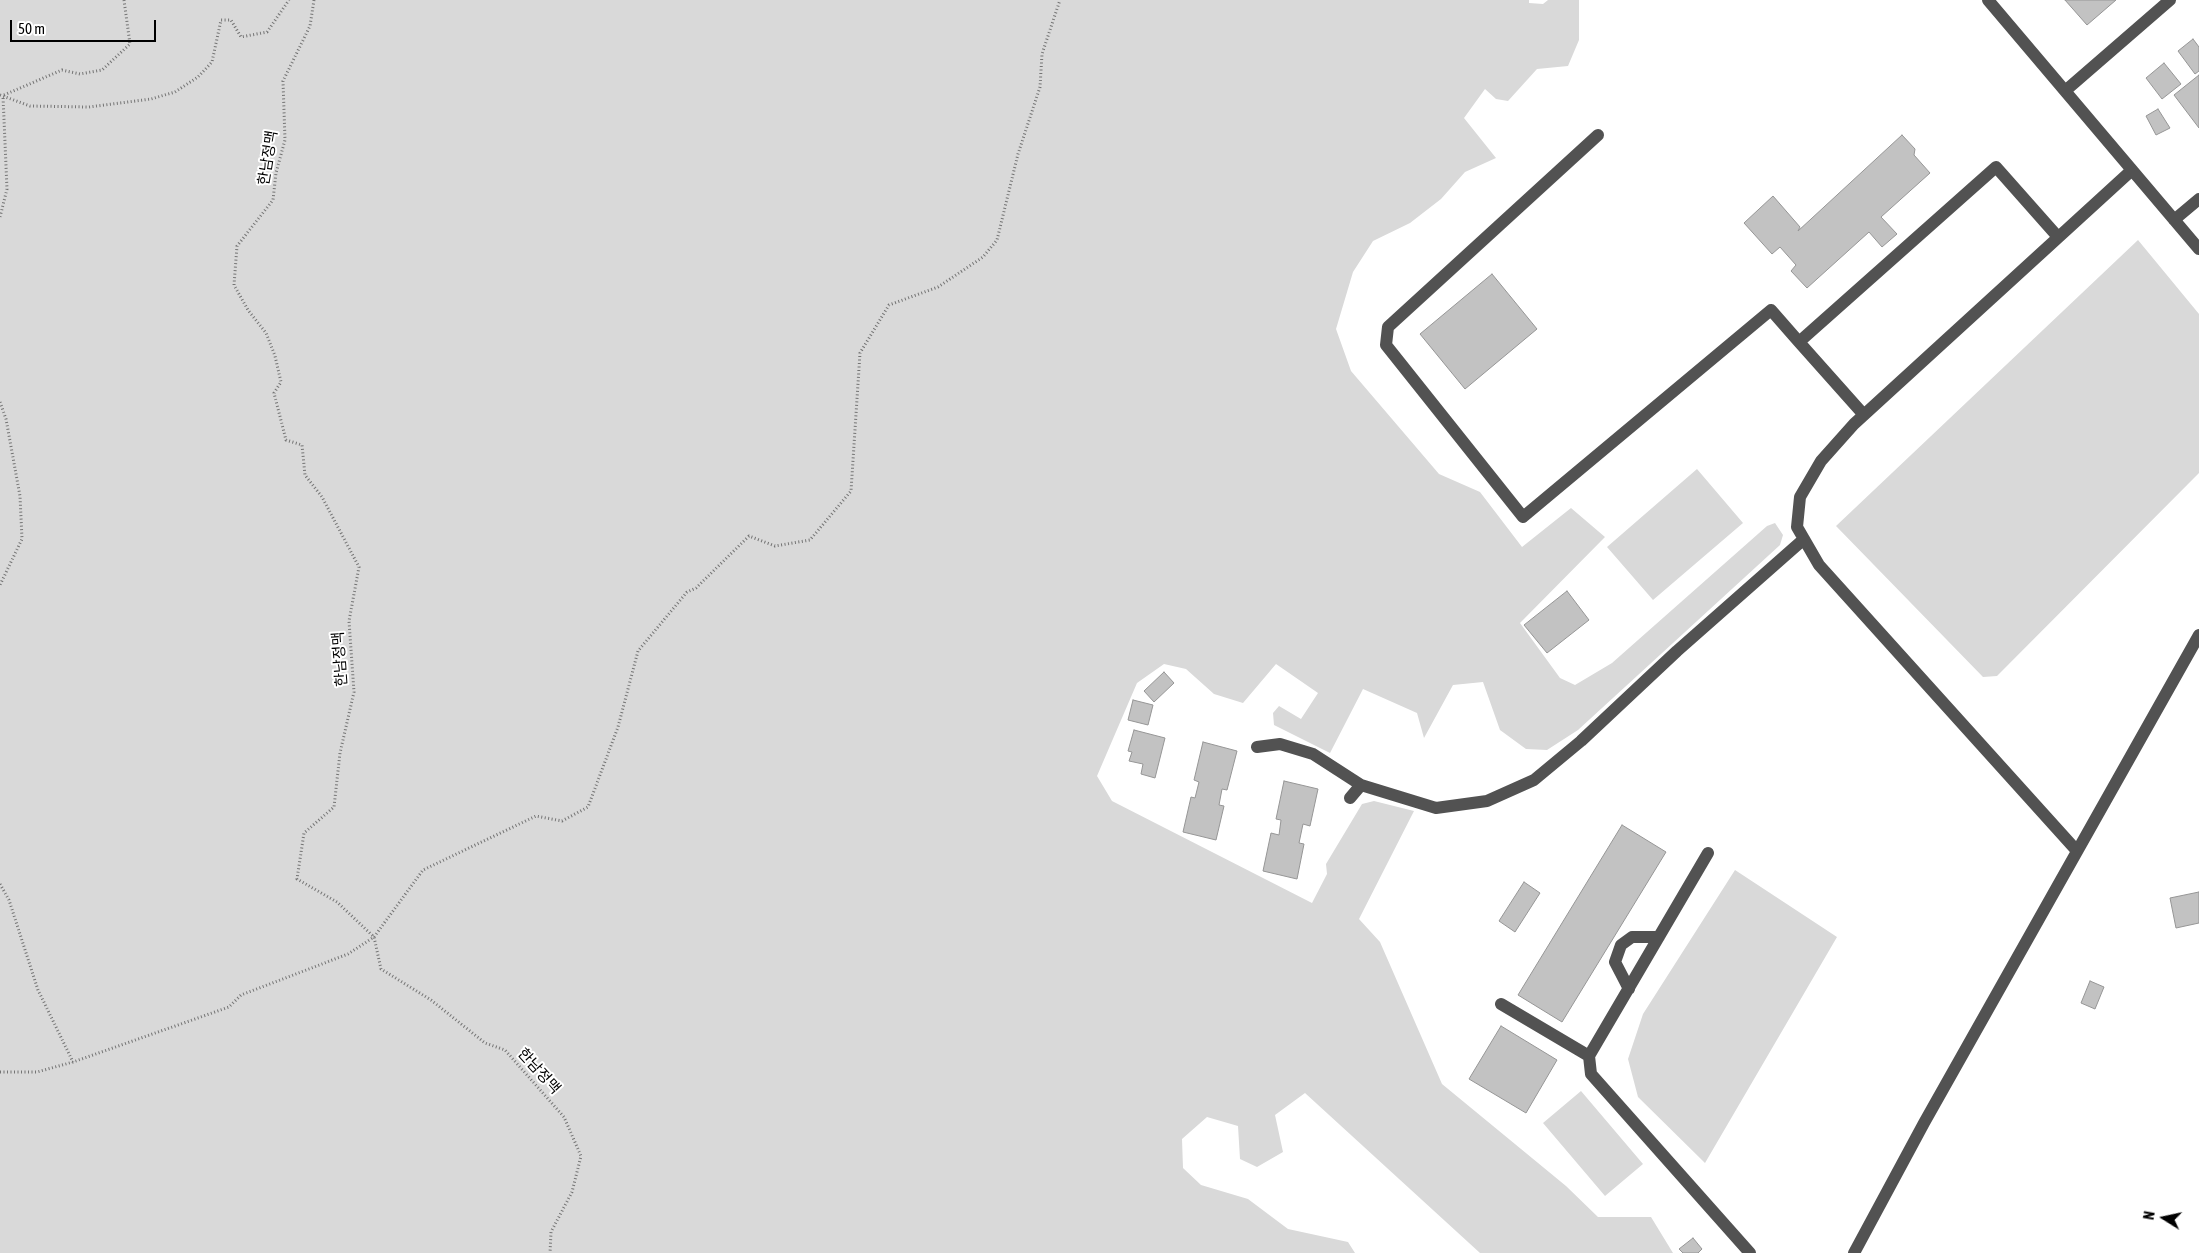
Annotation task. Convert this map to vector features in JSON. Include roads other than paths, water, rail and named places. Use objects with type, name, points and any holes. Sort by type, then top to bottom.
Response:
[{"type":"street","points":[[1988,0],[2199,249]]},
{"type":"street","points":[[2065,91],[2170,0]]},
{"type":"street","points":[[1598,136],[1388,327],[1386,345],[1523,517],[1771,310],[1864,415]]},
{"type":"street","points":[[1799,342],[1996,167],[2058,238]]},
{"type":"street","points":[[2077,851],[1819,565],[1797,528],[1800,497],[1820,461],[1864,415],[2132,170]]},
{"type":"street","points":[[2174,220],[2199,199]]},
{"type":"street","points":[[1257,747],[1280,744],[1312,754],[1361,785],[1436,808],[1487,801],[1534,780],[1581,741],[1677,651],[1804,538]]},
{"type":"street","points":[[1854,1253],[1924,1123],[2199,635]]},
{"type":"street","points":[[1350,798],[1361,785]]},
{"type":"street","points":[[1708,853],[1589,1056],[1591,1074],[1750,1253]]},
{"type":"street","points":[[1629,989],[1615,962],[1621,944],[1632,937],[1659,937]]},
{"type":"street","points":[[1501,1004],[1589,1056]]}]
